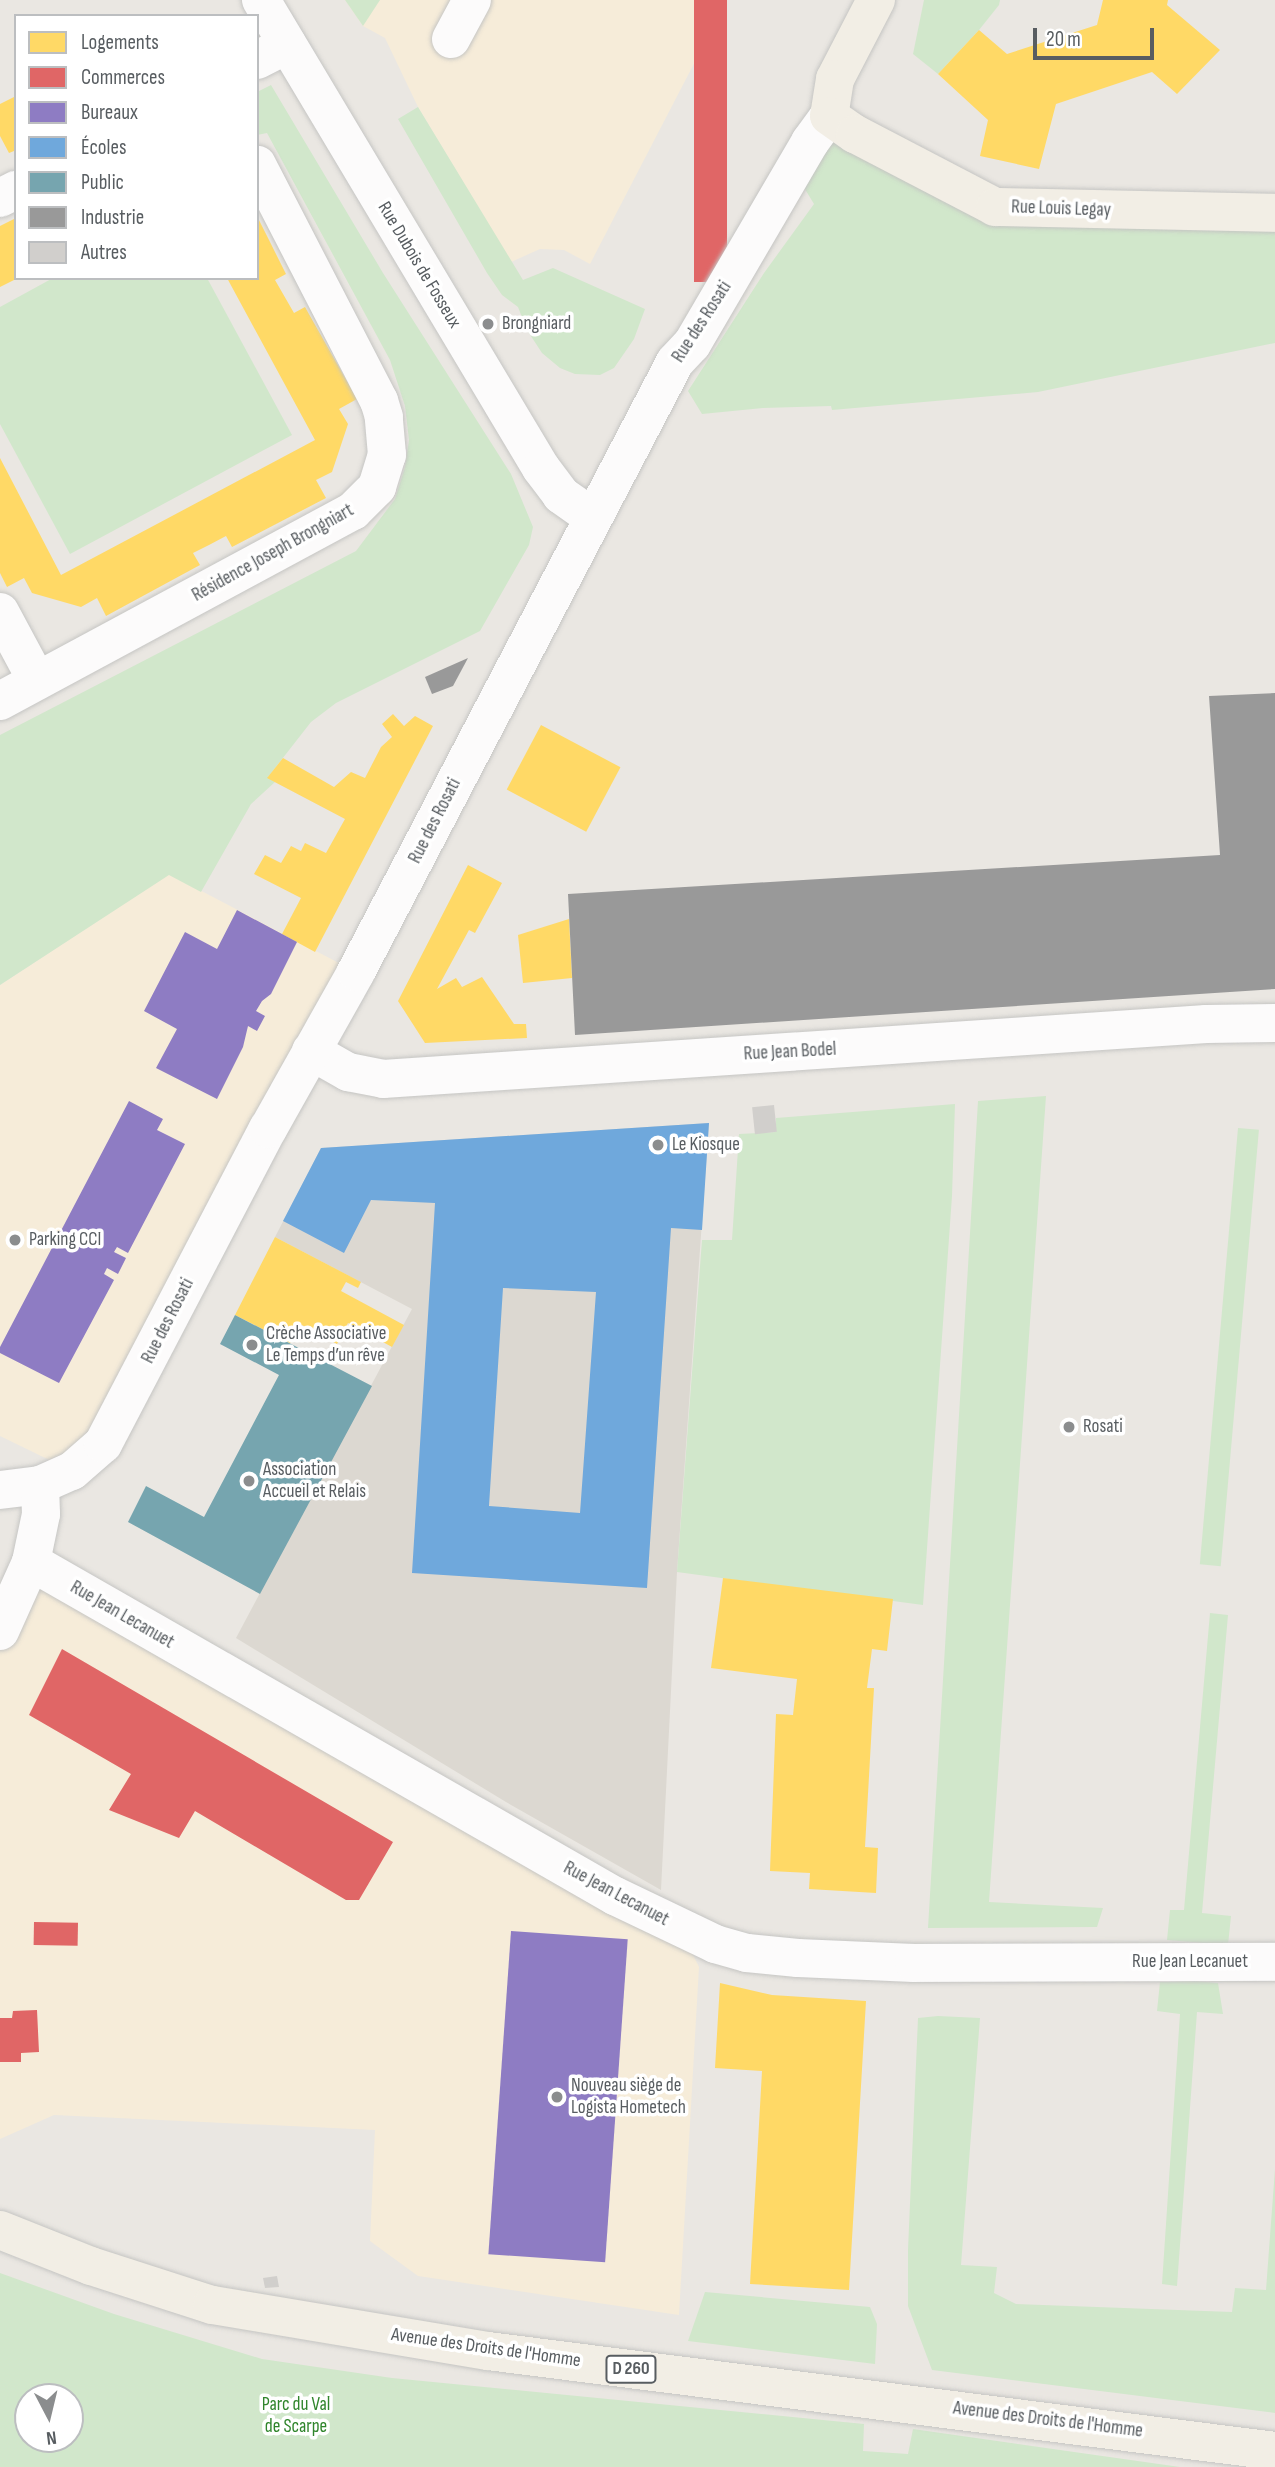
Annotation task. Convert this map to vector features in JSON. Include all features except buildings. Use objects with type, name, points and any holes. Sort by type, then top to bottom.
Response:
[{"type":"main road","name":"Rue des Rosati","points":[[828,116],[835,79],[876,0]]},
{"type":"main road","name":"Rue Louis Legay","points":[[828,116],[855,134],[995,207],[1275,213]]},
{"type":"main road","name":"Avenue des Droits de l'Homme","points":[[0,2231],[91,2266],[212,2305],[488,2351],[1275,2451]]},
{"type":"street","name":"Rue Dubois de Fosseux","points":[[261,0],[272,52],[541,468],[561,495],[593,517]]},
{"type":"street","points":[[451,39],[472,0]]},
{"type":"street","name":"Rue des Rosati","points":[[0,1490],[40,1485],[72,1471],[103,1444],[393,902],[675,362],[692,344],[810,142],[828,116]]},
{"type":"street","name":"Résidence Joseph Brongniart","points":[[0,701],[353,511],[377,487],[385,471],[387,436],[379,401],[259,169]]},
{"type":"street","points":[[0,612],[37,681]]},
{"type":"street","name":"Rue Jean Bodel","points":[[312,1051],[348,1072],[383,1079],[1206,1024],[1275,1023]]},
{"type":"street","points":[[0,1631],[31,1562],[41,1514],[40,1485]]},
{"type":"street","name":"Rue Jean Lecanuet","points":[[31,1562],[605,1890],[715,1944],[747,1953],[798,1958],[914,1963],[1275,1962]]},
{"type":"shaded area","points":[[345,0],[727,0],[590,264],[564,250],[540,249],[511,262],[418,107],[385,38],[363,26]]},
{"type":"shaded area","points":[[169,874],[356,972],[72,1471],[0,1436],[0,985]]},
{"type":"shaded area","points":[[709,1123],[677,1572],[661,1890],[506,1802],[236,1638],[412,1309],[275,1237],[321,1148]]},
{"type":"shaded area","points":[[31,1562],[679,1926],[699,1967],[679,2315],[418,2276],[370,2241],[375,2130],[54,2115],[0,2139],[0,1631]]},
{"type":"green space","points":[[345,0],[380,0],[363,26]]},
{"type":"green space","points":[[924,0],[1000,0],[979,30],[938,74],[913,54]]},
{"type":"green space","points":[[271,85],[383,273],[511,474],[533,527],[529,545],[480,631],[336,703],[311,722],[268,777],[275,782],[251,804],[201,892],[169,875],[0,985],[0,735],[356,551],[395,499],[405,467],[409,440],[405,406],[390,360],[267,133],[259,135],[259,91]]},
{"type":"green space","points":[[418,107],[523,280],[553,268],[645,309],[634,339],[614,368],[600,375],[575,374],[560,368],[542,353],[527,330],[518,307],[502,295],[487,273],[398,119]]},
{"type":"green space","points":[[831,136],[986,214],[1275,219],[1275,343],[1038,392],[832,410],[831,406],[763,408],[702,414],[688,391],[764,273],[814,204],[797,176]]},
{"type":"green space","points":[[49,280],[208,280],[292,435],[70,554],[0,424],[0,307]]},
{"type":"green space","points":[[1046,1096],[989,1902],[1103,1908],[1097,1927],[928,1928],[978,1101]]},
{"type":"green space","points":[[955,1104],[952,1196],[923,1605],[677,1572],[702,1240],[732,1240],[739,1134],[776,1132],[776,1118]]},
{"type":"green space","points":[[1238,1128],[1259,1130],[1221,1566],[1200,1564]]},
{"type":"green space","points":[[1210,1613],[1228,1615],[1202,1913],[1231,1916],[1228,1945],[1167,1940],[1170,1910],[1184,1910]]},
{"type":"green space","points":[[1160,1982],[1218,1983],[1223,2014],[1197,2012],[1177,2286],[1162,2284],[1180,2014],[1157,2011]]},
{"type":"green space","points":[[918,2018],[980,2018],[961,2265],[997,2267],[994,2293],[1016,2304],[1232,2312],[1235,2288],[1266,2290],[1275,2169],[1275,2413],[932,2370],[908,2306],[908,2250]]},
{"type":"green space","name":"Parc du Val de Scarpe","points":[[0,2273],[114,2314],[262,2359],[392,2378],[864,2424],[863,2451],[908,2454],[913,2429],[1180,2467],[0,2467]]},
{"type":"green space","points":[[705,2292],[870,2307],[877,2324],[875,2364],[688,2341]]},
{"type":"place","name":"Brongniard","points":[[488,324]]},
{"type":"place","name":"Le Kiosque","points":[[658,1145]]},
{"type":"place","name":"Parking CCI","points":[[15,1240]]},
{"type":"place","name":"Crèche Associative Le Temps d’un rêve","points":[[252,1345]]},
{"type":"place","name":"Rosati","points":[[1069,1427]]},
{"type":"place","name":"Association Accueil et Relais","points":[[249,1481]]},
{"type":"place","name":"Nouveau siège de Logista Hometech","points":[[557,2097]]}]
